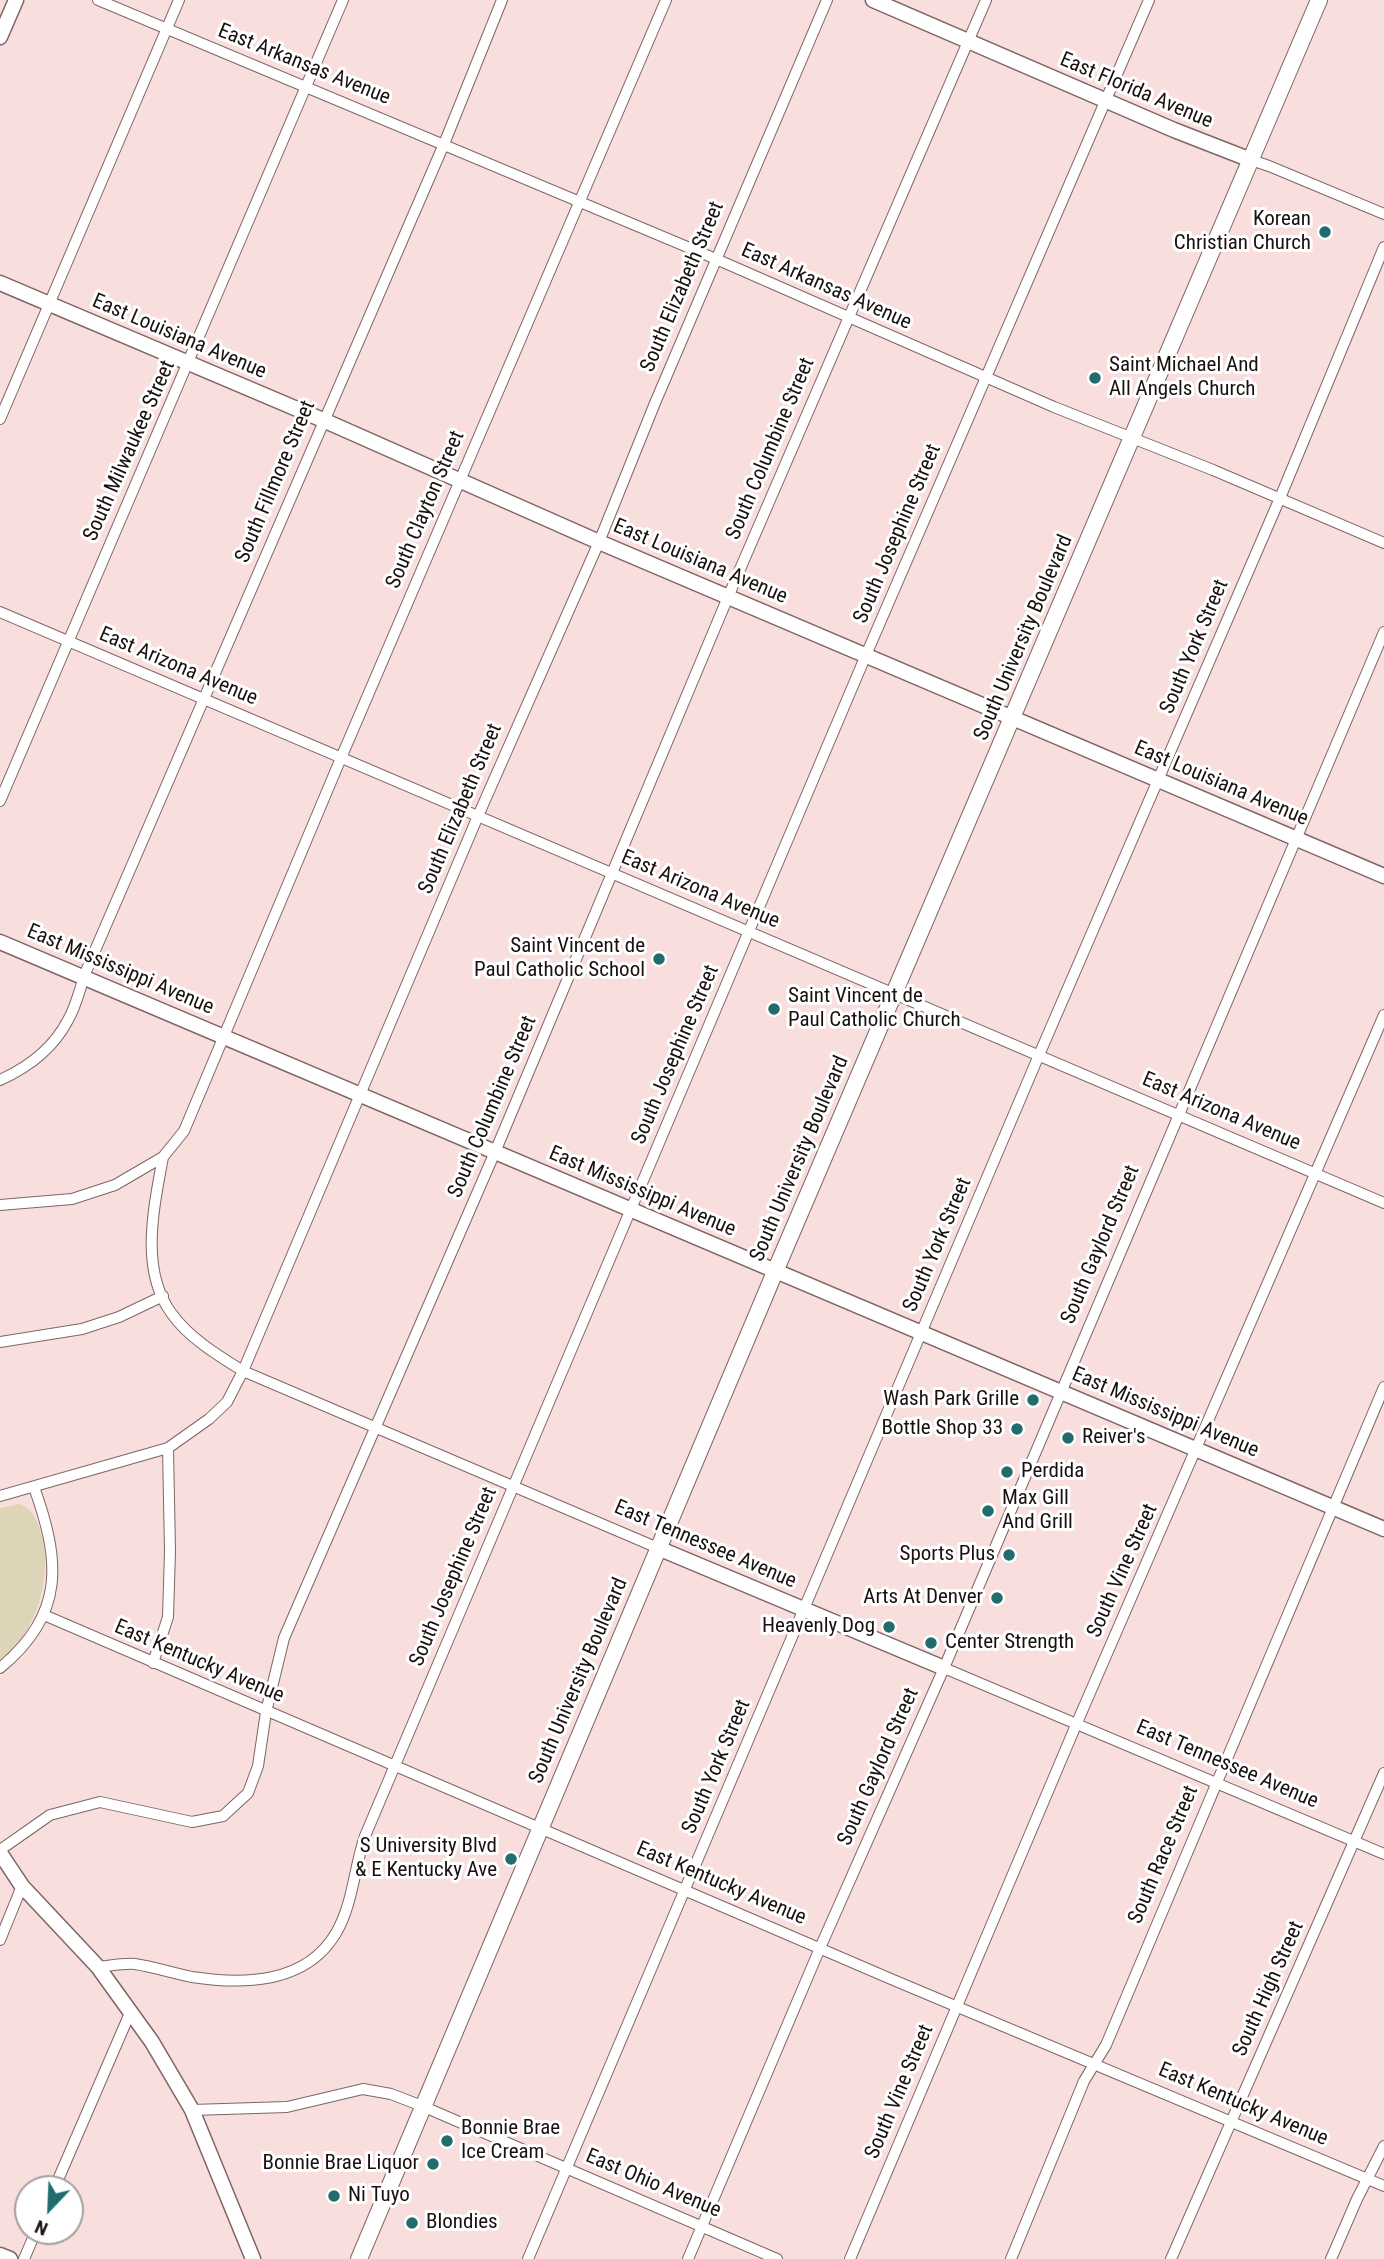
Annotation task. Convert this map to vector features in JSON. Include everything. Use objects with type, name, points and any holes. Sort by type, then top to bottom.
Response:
[{"type":"main road","name":"South University Boulevard","points":[[359,2259],[775,1271],[1319,0]]},
{"type":"street","points":[[0,37],[16,0]]},
{"type":"street","name":"East Arkansas Avenue","points":[[98,0],[716,258],[986,378],[1384,543]]},
{"type":"street","points":[[0,419],[179,0]]},
{"type":"street","name":"South Milwaukee Street","points":[[0,801],[343,0]]},
{"type":"street","name":"South Fillmore Street","points":[[0,1080],[26,1068],[50,1046],[69,1019],[83,978],[444,144],[502,0]]},
{"type":"street","name":"South Clayton Street","points":[[163,1157],[184,1131],[225,1037],[341,758],[666,0]]},
{"type":"street","name":"South Elizabeth Street","points":[[0,1496],[167,1448],[209,1419],[227,1402],[243,1371],[478,816],[599,542],[716,258],[827,0]]},
{"type":"street","name":"East Florida Avenue","points":[[873,0],[1106,101],[1384,214]]},
{"type":"street","name":"South Columbine Street","points":[[0,1851],[50,1815],[100,1802],[192,1822],[223,1816],[248,1793],[258,1766],[266,1712],[284,1638],[495,1152],[728,597],[986,0]]},
{"type":"street","name":"South Josephine Street","points":[[98,1966],[132,1964],[194,1977],[254,1979],[279,1976],[308,1964],[325,1950],[337,1932],[346,1909],[358,1854],[394,1766],[866,655],[1149,0]]},
{"type":"street","name":"South York Street","points":[[528,2259],[1039,1055],[1280,498],[1384,247]]},
{"type":"street","name":"East Louisiana Avenue","points":[[0,284],[1384,876]]},
{"type":"street","name":"East Arizona Avenue","points":[[0,612],[1384,1203]]},
{"type":"street","name":"South Gaylord Street","points":[[688,2259],[820,1948],[944,1668],[1177,1114],[1384,632]]},
{"type":"street","name":"East Mississippi Avenue","points":[[0,942],[1384,1529]]},
{"type":"street","name":"South Vine Street","points":[[850,2259],[1076,1725],[1384,1015]]},
{"type":"street","points":[[0,1205],[72,1199],[115,1185],[163,1157]]},
{"type":"street","name":"East Tennessee Avenue","points":[[163,1157],[153,1215],[152,1252],[154,1269],[163,1296],[172,1314],[194,1336],[243,1371],[1384,1854]]},
{"type":"street","points":[[0,1342],[82,1329],[119,1317],[163,1296]]},
{"type":"street","name":"South Race Street","points":[[1011,2259],[1084,2081],[1106,2045],[1384,1387]]},
{"type":"street","points":[[153,1663],[169,1617],[167,1448]]},
{"type":"street","points":[[0,1668],[24,1645],[44,1615],[53,1584],[52,1550],[34,1487]]},
{"type":"street","name":"East Kentucky Avenue","points":[[44,1615],[957,2007],[1384,2186]]},
{"type":"street","name":"South High Street","points":[[1171,2259],[1384,1773]]},
{"type":"street","points":[[0,1851],[22,1886],[98,1966],[152,2042],[192,2110],[253,2259]]},
{"type":"street","points":[[0,1940],[22,1886]]},
{"type":"street","points":[[60,2175],[130,2013]]},
{"type":"street","name":"East Ohio Avenue","points":[[192,2110],[287,2107],[363,2089],[391,2094],[777,2259]]},
{"type":"street","points":[[1331,2259],[1384,2146]]},
{"type":"street","points":[[0,2255],[10,2259]]},
{"type":"shaded area","points":[[19,1504],[30,1510],[39,1527],[45,1563],[44,1582],[33,1618],[13,1649],[0,1661],[0,1508]]},
{"type":"place","name":"Korean Christian Church","points":[[1325,232]]},
{"type":"place","name":"Saint Michael And All Angels Church","points":[[1095,378]]},
{"type":"place","name":"Saint Vincent de Paul Catholic School","points":[[659,959]]},
{"type":"place","name":"Saint Vincent de Paul Catholic Church","points":[[774,1009]]},
{"type":"place","name":"Wash Park Grille","points":[[1033,1400]]},
{"type":"place","name":"Bottle Shop 33","points":[[1017,1429]]},
{"type":"place","name":"Reiver's","points":[[1068,1438]]},
{"type":"place","name":"Perdida","points":[[1007,1472]]},
{"type":"place","name":"Max Gill And Grill","points":[[988,1511]]},
{"type":"place","name":"Sports Plus","points":[[1009,1555]]},
{"type":"place","name":"Arts At Denver","points":[[997,1598]]},
{"type":"place","name":"Heavenly Dog","points":[[889,1627]]},
{"type":"place","name":"Center Strength","points":[[931,1643]]},
{"type":"place","name":"S University Blvd & E Kentucky Ave","points":[[511,1859]]},
{"type":"place","name":"Bonnie Brae Ice Cream","points":[[447,2141]]},
{"type":"place","name":"Bonnie Brae Liquor","points":[[433,2164]]},
{"type":"place","name":"Ni Tuyo","points":[[334,2196]]},
{"type":"place","name":"Blondies","points":[[412,2223]]}]
